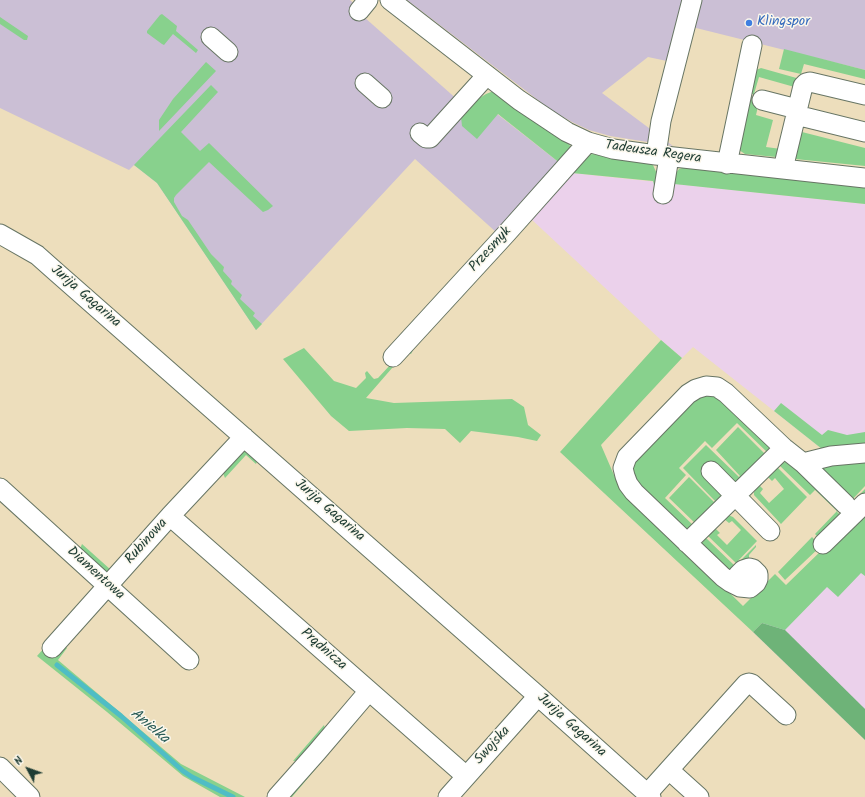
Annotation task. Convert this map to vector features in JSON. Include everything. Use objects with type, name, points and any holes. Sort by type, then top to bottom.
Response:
[{"type":"street","name":"Tadeusza Regera","points":[[390,0],[519,100],[567,132],[588,142],[614,149],[662,156],[865,178]]},
{"type":"street","points":[[663,194],[661,122],[692,0]]},
{"type":"street","points":[[211,37],[228,52]]},
{"type":"street","points":[[727,164],[752,45]]},
{"type":"street","points":[[420,134],[426,138],[430,138],[441,133],[488,75]]},
{"type":"street","points":[[783,169],[796,112],[803,86],[806,83],[810,82],[865,95]]},
{"type":"street","points":[[365,83],[382,98]]},
{"type":"street","points":[[762,100],[796,112],[865,132]]},
{"type":"street","name":"Przesmyk","points":[[393,357],[588,142]]},
{"type":"street","name":"Jurija Gagarina","points":[[0,234],[37,255],[538,696],[649,796]]},
{"type":"street","points":[[735,584],[723,577],[631,488],[628,484],[623,468],[627,457],[634,449],[688,394],[696,388],[706,386],[716,387],[726,393],[784,448],[803,463],[846,505]]},
{"type":"street","name":"Rubinowa","points":[[52,648],[170,516],[244,437]]},
{"type":"street","points":[[687,543],[784,448]]},
{"type":"street","points":[[803,463],[831,456],[865,453]]},
{"type":"street","points":[[711,470],[770,531]]},
{"type":"street","name":"Diamentowa","points":[[0,488],[189,660]]},
{"type":"street","points":[[823,544],[865,503]]},
{"type":"street","name":"Prądnicza","points":[[170,516],[466,776]]},
{"type":"street","points":[[649,796],[669,770],[746,684],[752,684],[786,715]]},
{"type":"street","points":[[277,797],[369,691]]},
{"type":"street","name":"Swojska","points":[[448,797],[538,696]]},
{"type":"street","points":[[0,766],[30,797]]},
{"type":"street","points":[[669,770],[699,797]]},
{"type":"shaded area","points":[[0,0],[350,0],[366,14],[364,17],[468,109],[478,99],[561,164],[497,233],[415,159],[256,330],[157,183],[134,165],[129,170],[0,108]]},
{"type":"shaded area","points":[[407,0],[865,0],[865,70],[676,23],[667,61],[648,57],[602,93],[673,146],[610,136],[589,130],[572,122],[551,110]]},
{"type":"shaded area","points":[[572,173],[865,204],[865,441],[826,452],[693,347],[682,358],[661,340],[530,218]]},
{"type":"shaded area","points":[[865,520],[865,740],[753,632]]},
{"type":"green space","points":[[162,14],[177,26],[176,31],[198,50],[196,53],[173,34],[164,45],[147,33],[147,31]]},
{"type":"green space","points":[[0,17],[28,36],[27,40],[24,40],[0,24]]},
{"type":"green space","points":[[784,49],[865,70],[865,79],[804,64],[801,74],[779,69]]},
{"type":"green space","points":[[206,62],[216,71],[159,131],[159,120],[173,99]]},
{"type":"green space","points":[[761,68],[800,79],[798,88],[759,77],[754,94],[750,94],[756,70]]},
{"type":"green space","points":[[211,85],[218,92],[181,132],[200,151],[209,143],[273,206],[263,212],[209,162],[176,195],[174,202],[182,216],[188,220],[211,254],[224,267],[223,271],[232,281],[231,284],[242,295],[240,299],[255,313],[253,316],[262,324],[256,330],[157,183],[134,165]]},
{"type":"green space","points":[[491,92],[496,92],[534,121],[567,142],[572,150],[561,164],[498,114],[477,139],[462,126],[461,117],[478,99]]},
{"type":"green space","points":[[749,99],[759,102],[756,115],[773,120],[766,147],[781,149],[776,157],[745,154],[739,150]]},
{"type":"green space","points":[[798,131],[865,148],[865,166],[795,159]]},
{"type":"green space","points":[[593,154],[653,165],[657,174],[656,193],[653,181],[572,173],[587,155]]},
{"type":"green space","points":[[685,167],[865,186],[865,204],[674,184],[675,174],[679,169]]},
{"type":"green space","points":[[661,340],[682,358],[601,445],[617,482],[743,606],[775,574],[786,585],[865,508],[865,576],[861,573],[838,597],[827,587],[785,630],[762,623],[753,632],[560,452]]},
{"type":"green space","points":[[304,348],[334,381],[356,388],[366,378],[365,373],[367,371],[374,379],[378,378],[404,350],[408,348],[413,350],[411,354],[406,352],[366,398],[394,403],[512,399],[524,407],[528,425],[541,435],[537,441],[471,431],[460,443],[445,429],[407,428],[349,431],[331,416],[283,359]]},
{"type":"green space","points":[[710,389],[771,447],[769,454],[737,423],[712,448],[705,441],[679,468],[686,475],[665,498],[695,527],[687,531],[635,488],[629,461],[691,396]]},
{"type":"green space","points":[[781,403],[822,435],[828,430],[847,435],[865,432],[865,446],[827,453],[774,411]]},
{"type":"green space","points":[[738,427],[767,456],[725,493],[697,525],[669,498],[689,477],[714,502],[715,501],[683,468],[706,445],[739,477],[740,476],[716,450]]},
{"type":"green space","points":[[247,450],[258,459],[256,464],[246,455],[225,478],[223,473],[242,453]]},
{"type":"green space","points":[[865,459],[865,486],[850,502],[823,470],[825,467]]},
{"type":"green space","points":[[789,462],[842,507],[837,512],[842,516],[851,503],[865,489],[865,497],[821,540],[815,534],[837,511],[815,490],[810,495],[779,465]]},
{"type":"green space","points":[[777,467],[807,497],[781,524],[754,495],[754,492],[759,485],[763,489],[760,493],[769,503],[784,489],[775,478],[772,481],[767,476]]},
{"type":"green space","points":[[728,515],[733,517],[757,541],[736,563],[708,536],[715,528],[720,533],[717,535],[727,545],[741,530],[732,521],[729,523],[724,519]]},
{"type":"green space","points":[[812,537],[821,546],[785,580],[778,572]]},
{"type":"green space","points":[[706,538],[735,566],[756,545],[756,547],[749,555],[749,558],[730,575],[700,545]]},
{"type":"green space","points":[[82,544],[111,570],[107,573],[80,549]]},
{"type":"green space","points":[[762,623],[785,630],[865,709],[865,740],[753,632]]},
{"type":"green space","points":[[61,644],[67,648],[58,660],[181,764],[245,797],[220,797],[183,776],[37,656],[45,647]]},
{"type":"green space","points":[[372,702],[292,797],[284,797],[363,706]]},
{"type":"green space","points":[[324,725],[327,736],[305,760],[293,761]]},
{"type":"waterway","name":"Anielka","points":[[57,665],[121,716],[183,771],[233,797]]},
{"type":"place","name":"Klingspor","points":[[749,23]]}]
